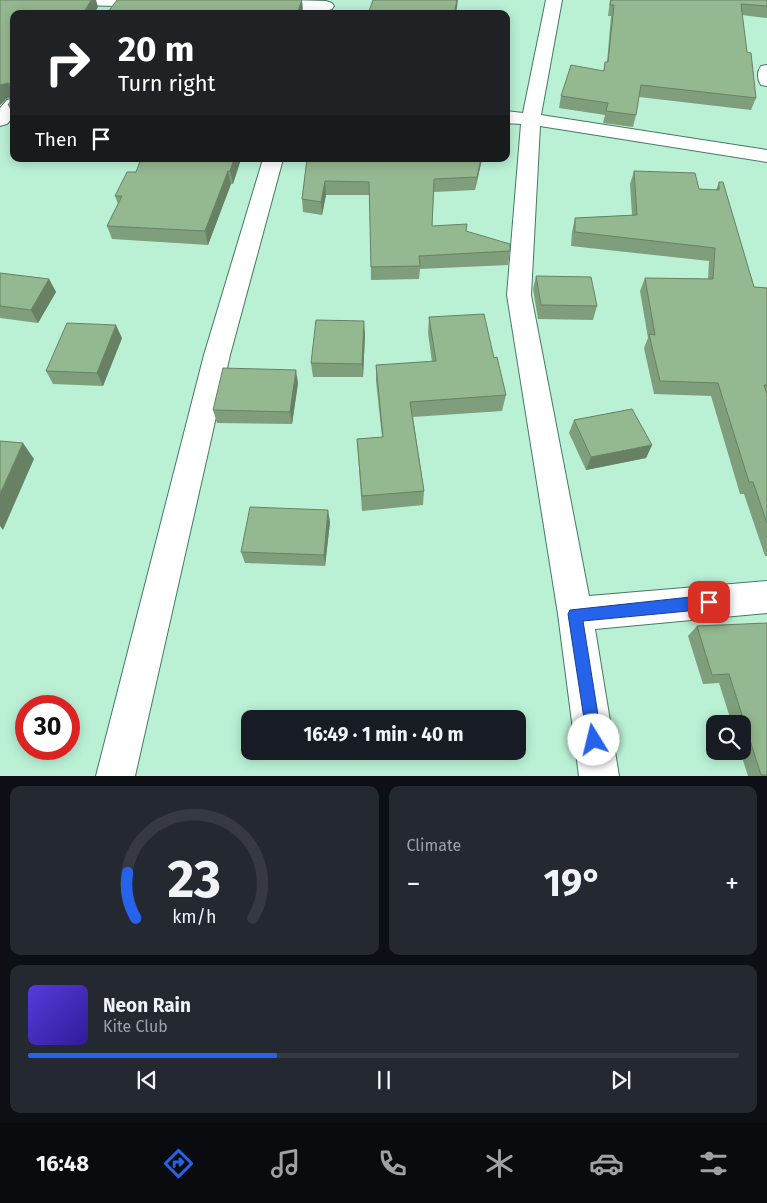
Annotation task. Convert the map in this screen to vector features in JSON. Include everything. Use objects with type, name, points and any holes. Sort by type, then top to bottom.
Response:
[{"type":"street","points":[[78,0],[170,2]]},
{"type":"street","points":[[554,0],[519,118],[519,295],[575,614],[599,776]]},
{"type":"street","points":[[248,4],[326,7]]},
{"type":"street","points":[[767,70],[767,81]]},
{"type":"street","points":[[0,120],[10,109]]},
{"type":"street","points":[[519,118],[767,156]]},
{"type":"street","points":[[115,776],[217,355],[272,162]]},
{"type":"street","points":[[575,614],[767,597]]},
{"type":"building","points":[[0,0],[91,0],[85,10],[10,10],[10,84],[0,85]]},
{"type":"building","points":[[117,0],[302,0],[298,10],[110,10]]},
{"type":"building","points":[[373,0],[457,0],[455,10],[369,10]]},
{"type":"building","points":[[611,0],[767,0],[767,6],[741,4],[747,52],[751,53],[756,98],[641,85],[636,115],[606,111],[608,103],[561,96],[571,65],[604,71],[605,62],[608,62],[614,5],[610,5]]},
{"type":"building","points":[[140,162],[233,162],[205,231],[107,226],[122,196],[115,196],[127,172],[136,172]]},
{"type":"building","points":[[307,162],[480,162],[477,177],[434,179],[432,226],[467,224],[466,231],[510,244],[510,251],[419,256],[420,266],[371,267],[369,182],[325,181],[321,202],[302,199]]},
{"type":"building","points":[[634,171],[695,173],[699,189],[719,190],[719,182],[723,182],[754,287],[767,288],[767,385],[764,385],[767,394],[767,523],[753,482],[749,482],[718,383],[660,381],[649,334],[655,335],[645,278],[713,279],[715,248],[575,232],[575,218],[637,215]]},
{"type":"building","points":[[0,273],[49,279],[31,310],[0,306]]},
{"type":"building","points":[[536,276],[591,277],[597,306],[541,305]]},
{"type":"building","points":[[484,314],[494,358],[497,357],[506,395],[410,402],[424,491],[362,496],[357,439],[383,437],[376,365],[436,361],[429,317]]},
{"type":"building","points":[[316,320],[364,321],[362,364],[311,363]]},
{"type":"building","points":[[67,323],[116,325],[97,373],[46,371]]},
{"type":"building","points":[[223,368],[296,370],[290,412],[213,410]]},
{"type":"building","points":[[632,409],[652,445],[591,457],[574,420]]},
{"type":"building","points":[[0,441],[23,443],[0,494]]},
{"type":"building","points":[[250,507],[328,510],[324,555],[241,552]]},
{"type":"building","points":[[767,623],[767,775],[761,775],[751,743],[751,715],[742,715],[729,674],[712,675],[697,626]]},
{"type":"route","points":[[594,740],[575,614],[709,602]]}]
